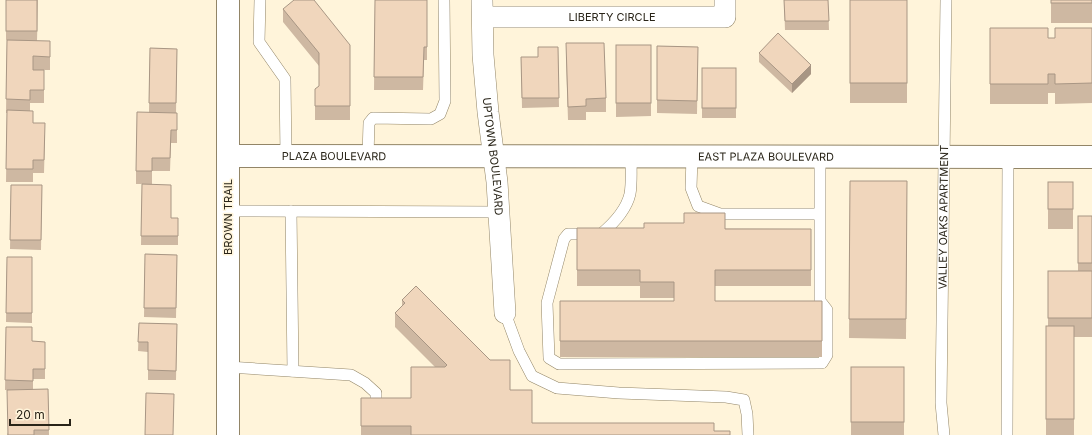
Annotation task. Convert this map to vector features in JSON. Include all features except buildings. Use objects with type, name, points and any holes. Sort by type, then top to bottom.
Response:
[{"type":"street","name":"BROWN TRAIL","points":[[228,0],[228,435]]},
{"type":"street","name":"LIBERTY CIRCLE","points":[[482,8],[725,17],[725,0]]},
{"type":"street","name":"UPTOWN BOULEVARD","points":[[482,8],[483,55],[499,212],[505,314]]},
{"type":"street","name":"PLAZA BOULEVARD","points":[[228,156],[440,156]]},
{"type":"street","name":"EAST PLAZA BOULEVARD","points":[[440,156],[1092,157]]},
{"type":"lane","points":[[260,0],[260,42],[285,79],[286,156]]},
{"type":"lane","points":[[368,156],[369,123],[373,118],[431,119],[440,114],[445,101],[444,0]]},
{"type":"lane","name":"VALLEY OAKS APARTMENT","points":[[944,435],[941,403],[946,0]]},
{"type":"lane","points":[[631,157],[630,195],[614,223],[601,234],[568,234],[564,239],[548,303],[549,358],[559,364],[822,364],[827,355],[827,310],[820,301],[820,157]]},
{"type":"lane","points":[[692,157],[691,188],[698,206],[720,214],[819,214]]},
{"type":"lane","points":[[1006,435],[1008,157]]},
{"type":"lane","points":[[228,211],[499,212]]},
{"type":"lane","points":[[291,211],[293,371]]},
{"type":"lane","points":[[505,314],[519,351],[532,376],[557,388],[619,393],[726,397],[744,400],[747,414],[748,435]]},
{"type":"lane","points":[[228,367],[351,374],[365,383],[376,393],[376,411]]}]
